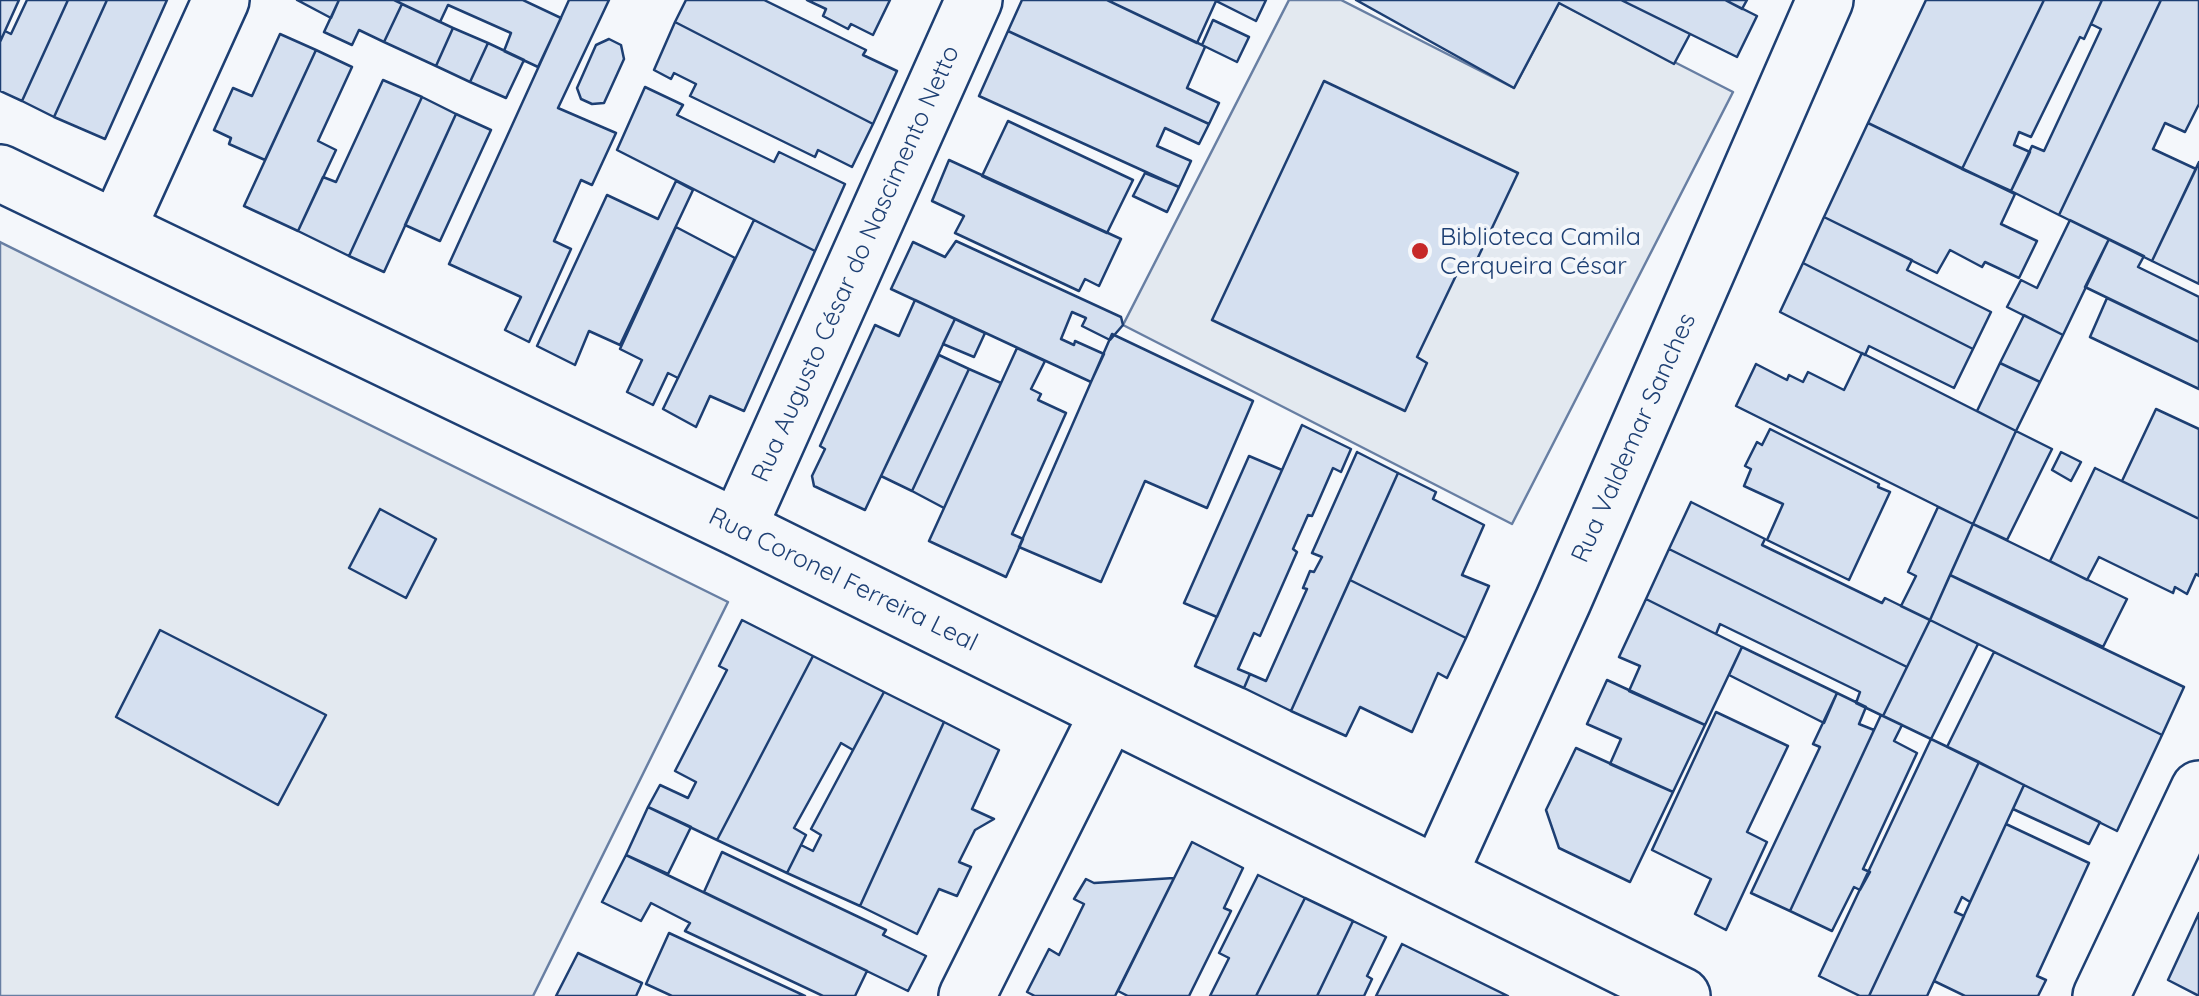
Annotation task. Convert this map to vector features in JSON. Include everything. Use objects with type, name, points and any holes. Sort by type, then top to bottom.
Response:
[{"type":"street","points":[[118,227],[220,0]]},
{"type":"street","name":"Rua Augusto César do Nascimento Netto","points":[[738,528],[974,0]]},
{"type":"street","name":"Rua Valdemar Sanches","points":[[1439,874],[1826,0]]},
{"type":"street","name":"Rua Coronel Ferreira Leal","points":[[0,173],[738,528],[1682,996]]},
{"type":"street","points":[[967,996],[1109,712]]},
{"type":"street","points":[[2102,996],[2199,789]]},
{"type":"shaded area","points":[[1289,0],[1341,0],[1514,88],[1559,3],[1733,92],[1512,524],[1123,325]]},
{"type":"shaded area","points":[[0,242],[728,602],[533,996],[0,996]]},
{"type":"building","points":[[0,0],[19,0],[0,42]]},
{"type":"building","points":[[27,0],[68,0],[22,101],[0,91],[0,42],[5,31],[11,34]]},
{"type":"building","points":[[68,0],[107,0],[54,117],[22,101]]},
{"type":"building","points":[[107,0],[167,0],[105,139],[54,117]]},
{"type":"building","points":[[297,0],[339,0],[331,18]]},
{"type":"building","points":[[339,0],[394,0],[402,4],[384,42],[359,30],[352,45],[324,32]]},
{"type":"building","points":[[394,0],[523,0],[561,18],[538,67],[504,51],[511,33],[448,5],[440,22]]},
{"type":"building","points":[[569,0],[609,0],[558,108],[616,133],[592,185],[581,180],[554,241],[571,249],[529,342],[505,330],[521,297],[449,264]]},
{"type":"building","points":[[686,0],[764,0],[866,50],[863,55],[897,71],[873,124],[675,22]]},
{"type":"building","points":[[807,0],[890,0],[873,35],[851,24],[848,29],[823,16],[826,9]]},
{"type":"building","points":[[1022,0],[1107,0],[1202,45],[1205,47],[1187,88],[1219,103],[1209,124],[1008,31]]},
{"type":"building","points":[[1107,0],[1266,0],[1256,21],[1216,1],[1197,43]]},
{"type":"building","points":[[1356,0],[1621,0],[1690,34],[1674,64],[1559,3],[1514,88]]},
{"type":"building","points":[[1621,0],[1725,0],[1757,16],[1737,57]]},
{"type":"building","points":[[1725,0],[1747,0],[1742,9]]},
{"type":"building","points":[[1926,0],[2044,0],[1962,169],[1868,123]]},
{"type":"building","points":[[2044,0],[2102,0],[2031,137],[2019,132],[2014,145],[2030,152],[2011,191],[1962,169]]},
{"type":"building","points":[[2102,0],[2161,0],[2059,215],[2011,191],[2032,146],[2044,151],[2101,29],[2091,24]]},
{"type":"building","points":[[2161,0],[2199,0],[2199,104],[2185,132],[2165,123],[2153,149],[2196,169],[2152,261],[2059,215]]},
{"type":"building","points":[[402,4],[453,28],[436,66],[384,42]]},
{"type":"building","points":[[1213,20],[1249,37],[1237,62],[1202,45]]},
{"type":"building","points":[[675,22],[873,124],[852,167],[818,150],[815,157],[690,96],[696,84],[674,73],[671,79],[654,70]]},
{"type":"building","points":[[453,28],[488,43],[470,82],[436,66]]},
{"type":"building","points":[[1008,31],[1209,124],[1199,144],[1165,128],[1157,146],[1191,161],[1179,187],[979,96]]},
{"type":"building","points":[[280,34],[316,50],[265,160],[229,144],[231,138],[214,130],[233,88],[252,96]]},
{"type":"building","points":[[609,39],[621,45],[624,59],[604,103],[592,104],[581,99],[577,88],[596,45]]},
{"type":"building","points":[[488,43],[524,60],[506,98],[470,82]]},
{"type":"building","points":[[316,50],[352,67],[318,141],[336,150],[298,231],[244,206]]},
{"type":"building","points":[[383,80],[422,97],[349,256],[298,231],[323,177],[336,182]]},
{"type":"building","points":[[1324,81],[1518,173],[1473,268],[1462,263],[1417,357],[1427,363],[1405,411],[1212,320]]},
{"type":"building","points":[[645,87],[683,105],[677,115],[774,162],[779,152],[845,184],[815,251],[617,150]]},
{"type":"building","points":[[422,97],[456,114],[384,272],[349,256]]},
{"type":"building","points":[[456,114],[491,130],[440,241],[405,225]]},
{"type":"building","points":[[1008,121],[1133,180],[1107,233],[982,176]]},
{"type":"building","points":[[1868,123],[2015,194],[2001,224],[2037,241],[2019,278],[1985,262],[1982,267],[1950,250],[1937,273],[1824,217]]},
{"type":"building","points":[[949,160],[1121,239],[1099,286],[1085,279],[1079,291],[955,233],[964,216],[932,201]]},
{"type":"building","points":[[2199,162],[2199,284],[2152,261]]},
{"type":"building","points":[[1145,173],[1179,187],[1167,212],[1133,196]]},
{"type":"building","points":[[676,181],[693,190],[620,345],[589,331],[575,365],[537,346],[607,195],[658,219]]},
{"type":"building","points":[[1824,217],[1912,260],[1907,270],[1991,312],[1973,349],[1803,263]]},
{"type":"building","points":[[754,220],[815,251],[744,411],[710,396],[696,427],[663,409]]},
{"type":"building","points":[[2070,220],[2109,239],[2063,335],[2007,307],[2021,280],[2037,288]]},
{"type":"building","points":[[676,227],[735,258],[678,378],[668,373],[653,405],[627,392],[642,360],[620,349]]},
{"type":"building","points":[[2109,239],[2144,256],[2138,267],[2199,297],[2199,342],[2085,287]]},
{"type":"building","points":[[956,241],[1121,317],[1123,325],[1110,340],[1082,326],[1086,318],[1072,312],[1061,339],[1104,354],[1091,382],[891,289],[913,242],[945,257]]},
{"type":"building","points":[[1803,263],[1973,349],[1954,388],[1869,346],[1865,355],[1780,312]]},
{"type":"building","points":[[2107,298],[2199,342],[2199,389],[2090,337]]},
{"type":"building","points":[[915,300],[955,319],[865,510],[814,486],[812,476],[825,449],[820,446],[875,325],[899,336]]},
{"type":"building","points":[[2024,315],[2063,335],[2040,382],[2000,363]]},
{"type":"building","points":[[955,319],[985,333],[974,357],[943,344]]},
{"type":"building","points":[[1112,334],[1253,401],[1207,508],[1145,481],[1101,582],[1019,547]]},
{"type":"building","points":[[1017,348],[1045,361],[1031,389],[1041,394],[1038,400],[1066,413],[1012,534],[1023,539],[1006,577],[929,541]]},
{"type":"building","points":[[1862,353],[2016,431],[1973,524],[1736,406],[1756,364],[1787,380],[1789,375],[1803,382],[1808,372],[1844,390]]},
{"type":"building","points":[[939,355],[969,369],[912,491],[881,476]]},
{"type":"building","points":[[2000,363],[2040,382],[2016,431],[1977,411]]},
{"type":"building","points":[[969,369],[1001,383],[944,508],[912,491]]},
{"type":"building","points":[[2156,409],[2199,429],[2199,519],[2122,481]]},
{"type":"building","points":[[1302,425],[1351,449],[1341,472],[1333,468],[1312,516],[1308,515],[1293,549],[1297,552],[1260,636],[1254,633],[1238,669],[1250,674],[1244,688],[1195,666]]},
{"type":"building","points":[[1770,429],[1890,492],[1849,580],[1767,540],[1783,504],[1744,486],[1751,469],[1745,466],[1757,442],[1762,445]]},
{"type":"building","points":[[2016,431],[2052,449],[2007,540],[1973,524]]},
{"type":"building","points":[[1357,452],[1398,473],[1291,711],[1244,688],[1250,674],[1266,681],[1307,589],[1303,588],[1310,571],[1314,572],[1322,557],[1312,553]]},
{"type":"building","points":[[2061,452],[2081,462],[2071,481],[2052,470]]},
{"type":"building","points":[[1249,456],[1282,470],[1217,617],[1184,603]]},
{"type":"building","points":[[2095,468],[2199,519],[2199,576],[2196,574],[2187,594],[2175,587],[2173,593],[2099,557],[2087,580],[2050,561]]},
{"type":"building","points":[[1398,473],[1436,492],[1433,499],[1484,525],[1462,575],[1489,586],[1466,638],[1350,580]]},
{"type":"building","points":[[1691,502],[1765,539],[1762,545],[1882,603],[1885,598],[1930,620],[1907,667],[1669,549]]},
{"type":"building","points":[[1938,507],[1973,524],[1930,620],[1901,606],[1916,576],[1908,572]]},
{"type":"building","points":[[380,509],[436,539],[406,598],[349,568]]},
{"type":"building","points":[[1973,524],[2127,599],[2103,647],[1950,575]]},
{"type":"building","points":[[1669,549],[1907,667],[1883,716],[1856,703],[1860,692],[1720,624],[1716,634],[1646,599]]},
{"type":"building","points":[[1950,575],[2184,687],[2162,735],[1930,620]]},
{"type":"building","points":[[1350,580],[1466,638],[1447,678],[1438,673],[1412,732],[1360,707],[1346,736],[1291,711]]},
{"type":"building","points":[[1646,599],[1742,647],[1705,725],[1629,691],[1640,666],[1619,657]]},
{"type":"building","points":[[742,620],[813,656],[717,840],[648,807],[660,785],[688,798],[696,782],[675,771],[727,670],[719,666]]},
{"type":"building","points":[[1930,620],[1978,644],[1931,739],[1883,716]]},
{"type":"building","points":[[160,630],[326,715],[278,805],[116,717]]},
{"type":"building","points":[[1742,647],[1837,693],[1824,723],[1729,675]]},
{"type":"building","points":[[1994,652],[2162,735],[2117,831],[1947,747]]},
{"type":"building","points":[[813,656],[884,692],[853,750],[841,743],[794,828],[806,835],[787,873],[717,840]]},
{"type":"building","points":[[1607,680],[1705,725],[1673,792],[1610,764],[1621,739],[1587,724]]},
{"type":"building","points":[[884,692],[944,722],[860,906],[787,873],[801,845],[813,851],[821,835],[811,829]]},
{"type":"building","points":[[1837,693],[1866,707],[1859,724],[1874,730],[1790,911],[1751,893],[1820,747],[1813,744]]},
{"type":"building","points":[[1716,712],[1788,746],[1747,832],[1767,842],[1726,930],[1695,914],[1711,879],[1652,850]]},
{"type":"building","points":[[1881,715],[1902,725],[1894,741],[1917,753],[1863,869],[1870,872],[1860,890],[1854,887],[1832,931],[1790,911]]},
{"type":"building","points":[[944,722],[999,750],[972,809],[994,819],[975,830],[959,862],[971,867],[957,896],[939,889],[917,934],[860,906]]},
{"type":"building","points":[[1931,739],[1979,762],[1869,996],[1860,996],[1819,976]]},
{"type":"building","points":[[1576,748],[1673,792],[1630,882],[1559,848],[1546,810]]},
{"type":"building","points":[[1979,762],[2024,785],[1970,902],[1962,897],[1955,912],[1964,916],[1927,996],[1869,996]]},
{"type":"building","points":[[2024,785],[2100,822],[2089,844],[2013,809]]},
{"type":"building","points":[[648,807],[691,827],[668,874],[626,855]]},
{"type":"building","points":[[2006,824],[2089,863],[2037,976],[2046,980],[2038,996],[1965,996],[1934,981]]},
{"type":"building","points":[[1192,842],[1243,868],[1224,908],[1231,911],[1189,996],[1128,996],[1118,991]]},
{"type":"building","points":[[722,852],[886,930],[883,935],[926,956],[908,991],[704,892]]},
{"type":"building","points":[[626,855],[867,971],[855,996],[823,996],[685,931],[690,923],[651,903],[641,921],[602,902]]},
{"type":"building","points":[[1258,875],[1305,898],[1256,996],[1210,996],[1229,958],[1219,953]]},
{"type":"building","points":[[1174,878],[1115,996],[1035,996],[1027,992],[1049,949],[1059,955],[1084,904],[1074,899],[1086,879],[1094,883]]},
{"type":"building","points":[[1305,898],[1353,921],[1317,996],[1256,996]]},
{"type":"building","points":[[2199,913],[2199,996],[2168,980]]},
{"type":"building","points":[[1353,921],[1386,937],[1367,976],[1372,979],[1364,996],[1317,996]]},
{"type":"building","points":[[669,933],[805,996],[672,996],[646,984]]},
{"type":"building","points":[[1402,944],[1508,996],[1376,996]]},
{"type":"building","points":[[578,953],[642,983],[636,996],[556,996]]},
{"type":"place","name":"Biblioteca Camila Cerqueira César","points":[[1420,251]]}]
